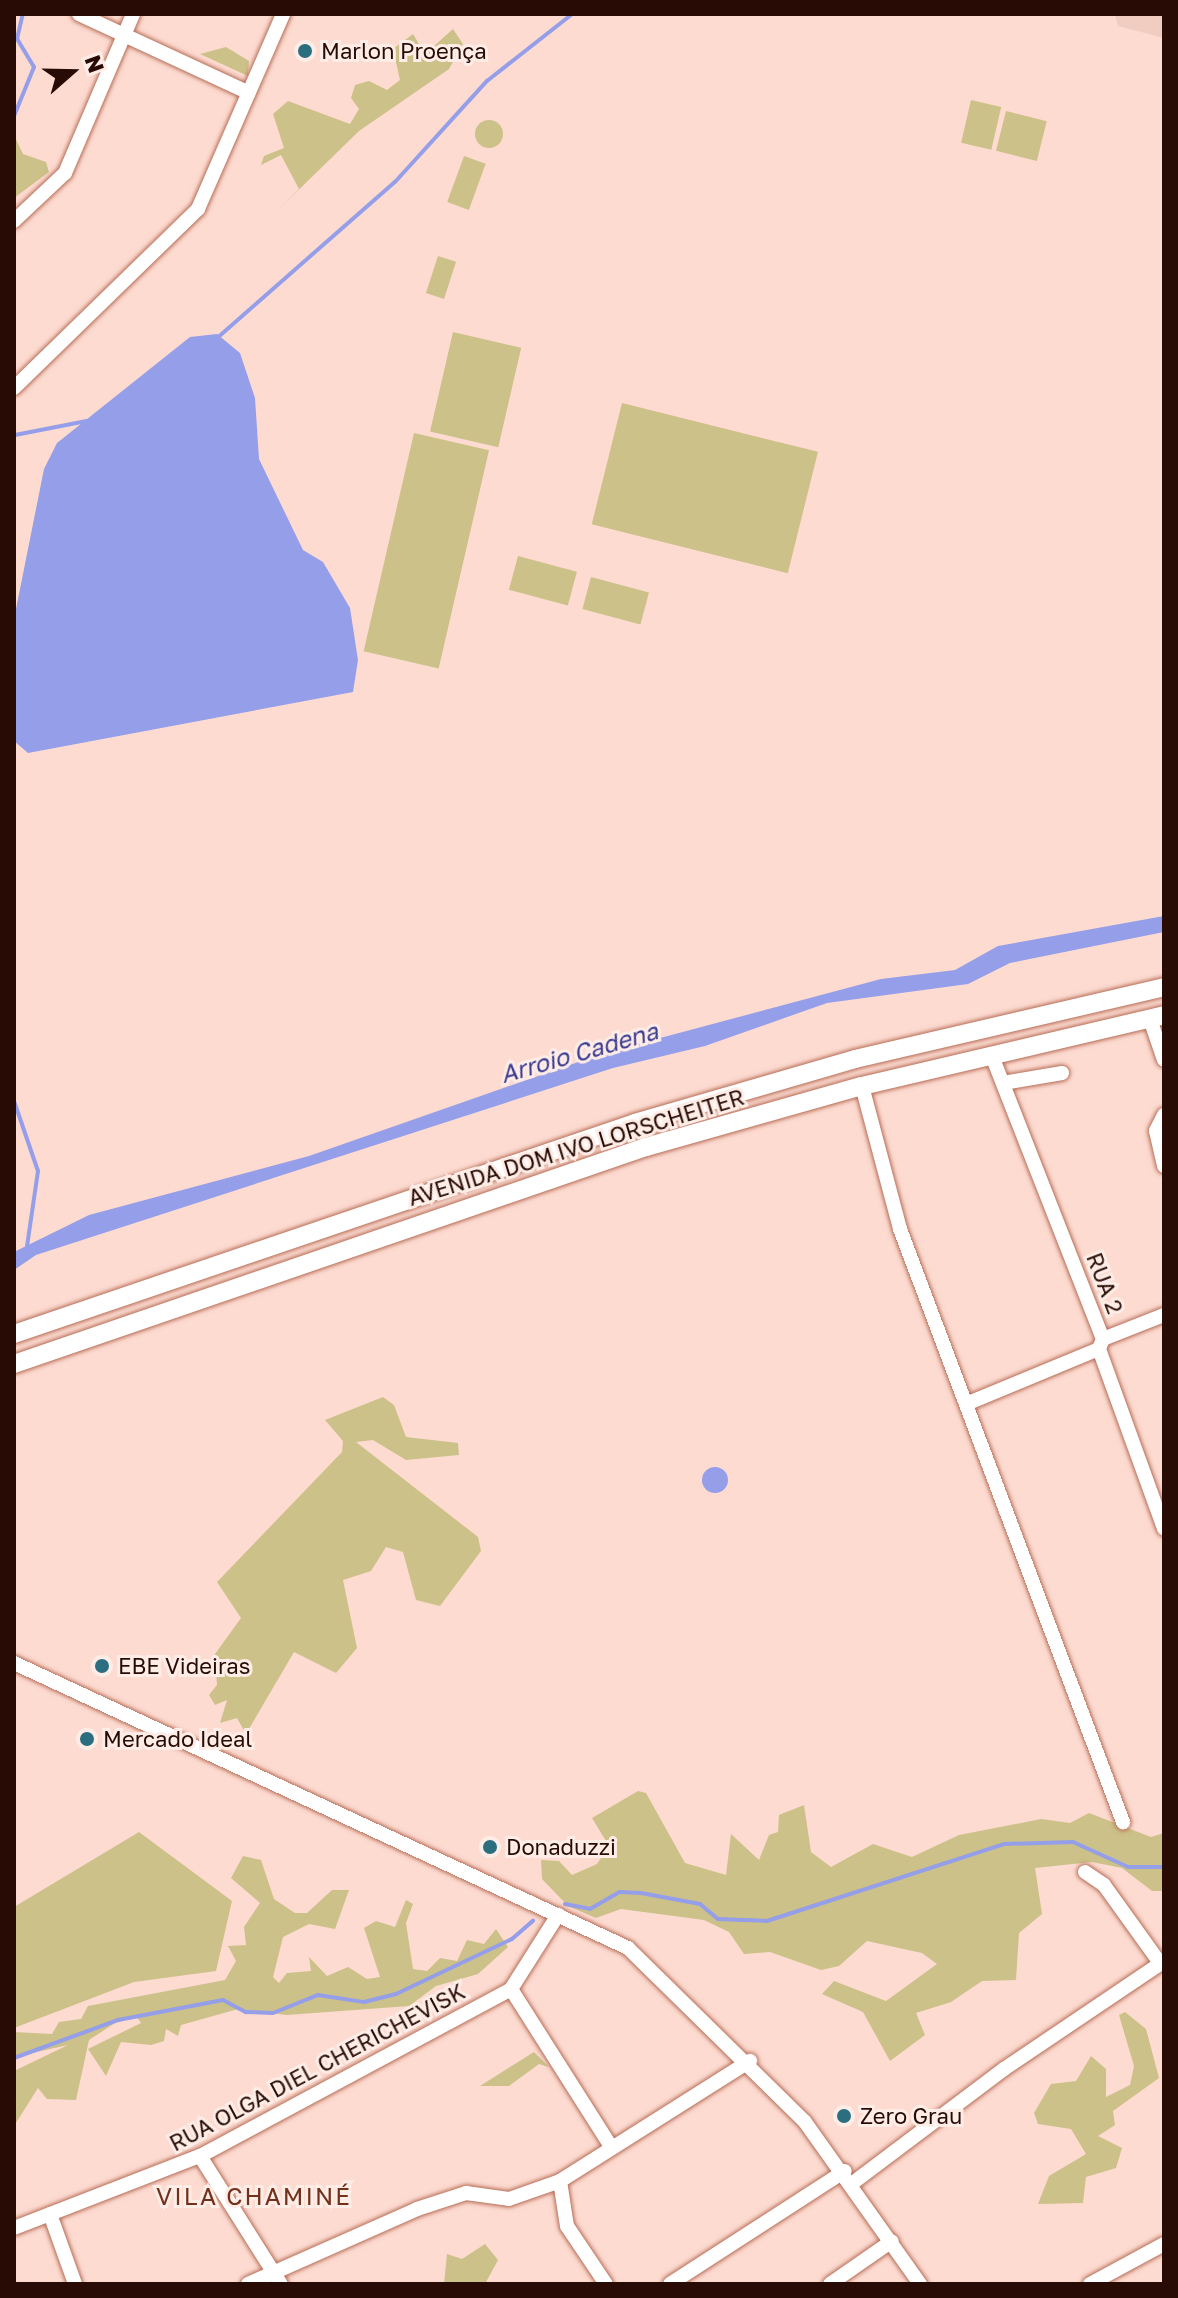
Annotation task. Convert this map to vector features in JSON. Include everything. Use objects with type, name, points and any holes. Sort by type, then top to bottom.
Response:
[{"type":"main road","name":"AVENIDA DOM IVO LORSCHEITER","points":[[14,1334],[635,1123],[855,1059],[1164,987]]},
{"type":"main road","name":"AVENIDA DOM IVO LORSCHEITER","points":[[14,1364],[646,1147],[862,1086],[1157,1017]]},
{"type":"street","points":[[79,14],[249,93]]},
{"type":"street","points":[[14,221],[65,173],[133,14]]},
{"type":"street","points":[[14,388],[189,221],[283,14]]},
{"type":"street","points":[[1157,1017],[1164,1060]]},
{"type":"street","name":"RUA 2","points":[[992,1056],[1101,1344],[1163,1525]]},
{"type":"street","points":[[1003,1083],[1062,1073]]},
{"type":"street","points":[[862,1086],[900,1229],[1123,1822]]},
{"type":"street","points":[[1164,1115],[1156,1131],[1164,1166]]},
{"type":"street","points":[[966,1404],[1164,1315]]},
{"type":"street","points":[[14,1663],[628,1948],[750,2061],[850,2177],[920,2284]]},
{"type":"street","points":[[670,2284],[850,2177],[1162,1962],[1104,1885],[1085,1872]]},
{"type":"street","name":"RUA OLGA DIEL CHERICHEVISK","points":[[14,2228],[200,2156],[511,1989],[558,1915]]},
{"type":"street","points":[[511,1989],[612,2148]]},
{"type":"street","points":[[248,2284],[417,2209],[466,2193],[509,2199],[560,2181],[750,2061]]},
{"type":"street","points":[[200,2156],[281,2284]]},
{"type":"street","points":[[560,2181],[567,2226],[606,2284]]},
{"type":"street","points":[[50,2214],[75,2284]]},
{"type":"street","points":[[830,2284],[892,2241]]},
{"type":"street","points":[[1090,2284],[1164,2244]]},
{"type":"shaded area","points":[[1115,14],[1164,14],[1164,38],[1118,26]]},
{"type":"shaded area","points":[[453,29],[463,44],[449,69],[359,131],[279,209],[299,189],[281,155],[261,165],[264,156],[284,148],[273,114],[288,101],[350,124],[359,109],[351,98],[355,85],[369,81],[387,90],[400,80],[393,49],[413,34],[425,54]]},
{"type":"shaded area","points":[[226,47],[249,61],[248,76],[200,54]]},
{"type":"shaded area","points":[[971,100],[1001,107],[991,150],[961,143]]},
{"type":"shaded area","points":[[1006,111],[1047,121],[1037,161],[996,151]]},
{"type":"shaded area","points":[[489,120],[499,124],[503,134],[499,144],[489,148],[479,144],[475,134],[479,124]]},
{"type":"shaded area","points":[[14,135],[23,154],[46,162],[49,172],[14,198]]},
{"type":"shaded area","points":[[464,156],[486,164],[469,210],[447,202]]},
{"type":"shaded area","points":[[438,256],[456,262],[444,299],[426,293]]},
{"type":"shaded area","points":[[453,332],[521,348],[498,447],[430,431]]},
{"type":"shaded area","points":[[622,403],[818,452],[788,573],[592,524]]},
{"type":"shaded area","points":[[414,433],[489,450],[439,669],[364,651]]},
{"type":"shaded area","points":[[518,556],[577,572],[568,606],[509,590]]},
{"type":"shaded area","points":[[591,577],[649,593],[640,624],[582,609]]},
{"type":"shaded area","points":[[383,1397],[394,1405],[406,1437],[458,1443],[459,1455],[406,1460],[373,1440],[356,1442],[478,1537],[481,1551],[440,1606],[416,1600],[403,1552],[386,1547],[371,1571],[343,1580],[357,1648],[336,1673],[294,1652],[246,1734],[237,1718],[220,1723],[227,1700],[215,1705],[209,1695],[217,1685],[215,1654],[241,1618],[217,1582],[342,1452],[343,1441],[325,1420]]},
{"type":"shaded area","points":[[638,1791],[646,1793],[685,1863],[726,1875],[731,1834],[759,1860],[769,1835],[778,1832],[779,1815],[804,1805],[811,1852],[831,1867],[873,1844],[912,1857],[959,1835],[1041,1819],[1070,1823],[1089,1813],[1151,1837],[1164,1833],[1164,1891],[1152,1891],[1122,1868],[1092,1862],[1035,1868],[1042,1914],[1019,1933],[1016,1980],[982,1981],[951,2002],[916,2013],[925,2035],[890,2061],[863,2012],[822,1994],[834,1981],[886,2001],[937,1964],[922,1953],[867,1941],[839,1966],[821,1970],[770,1952],[744,1954],[729,1932],[704,1920],[621,1909],[596,1918],[568,1906],[542,1879],[541,1860],[559,1861],[572,1875],[597,1864],[609,1846],[592,1818]]},
{"type":"shaded area","points":[[139,1832],[232,1901],[216,1971],[134,1982],[14,2028],[14,1907]]},
{"type":"shaded area","points":[[243,1856],[261,1860],[274,1899],[295,1913],[307,1913],[332,1890],[349,1890],[335,1929],[309,1924],[283,1937],[273,1977],[279,1983],[287,1973],[311,1971],[309,1957],[327,1976],[348,1967],[367,1979],[380,1977],[364,1928],[376,1921],[395,1927],[406,1900],[413,1904],[406,1923],[413,1969],[427,1971],[440,1958],[457,1961],[467,1940],[484,1944],[496,1929],[508,1947],[478,1974],[436,1986],[409,2006],[287,2015],[238,2009],[181,2025],[178,2036],[166,2029],[164,2041],[151,2045],[121,2042],[106,2076],[88,2049],[141,2023],[137,2017],[115,2023],[89,2040],[76,2100],[47,2099],[38,2088],[14,2126],[14,2071],[68,2045],[14,2057],[14,2032],[52,2034],[59,2022],[81,2019],[88,2006],[225,1980],[236,1961],[228,1946],[246,1945],[244,1927],[260,1903],[231,1878]]},
{"type":"shaded area","points":[[1125,2012],[1146,2029],[1159,2078],[1113,2111],[1115,2125],[1098,2136],[1122,2148],[1116,2168],[1086,2177],[1083,2203],[1038,2204],[1049,2176],[1086,2154],[1071,2129],[1038,2124],[1034,2113],[1051,2084],[1076,2081],[1091,2056],[1106,2069],[1106,2097],[1130,2085],[1134,2066],[1119,2015]]},
{"type":"shaded area","points":[[534,2052],[549,2067],[539,2064],[509,2086],[480,2086]]},
{"type":"shaded area","points":[[485,2244],[498,2260],[485,2284],[444,2284],[447,2254],[462,2259]]},
{"type":"water","points":[[217,334],[240,353],[255,398],[259,459],[303,550],[323,562],[350,608],[358,660],[353,692],[28,753],[14,741],[14,619],[44,469],[57,443],[190,337]]},
{"type":"water","name":"Arroio Cadena","points":[[1164,916],[1164,932],[1010,963],[968,984],[827,1003],[705,1046],[613,1068],[36,1255],[14,1270],[14,1252],[89,1215],[309,1156],[604,1053],[881,979],[955,970],[998,946]]},
{"type":"water","points":[[715,1467],[724,1471],[728,1480],[724,1489],[715,1493],[706,1489],[702,1480],[706,1471]]},
{"type":"waterway","points":[[14,116],[34,67],[17,39],[23,14]]},
{"type":"waterway","points":[[216,339],[395,182],[487,81],[572,14]]},
{"type":"waterway","points":[[14,409],[14,440]]},
{"type":"waterway","points":[[15,435],[87,421]]},
{"type":"waterway","points":[[14,1101],[38,1171],[27,1246]]},
{"type":"waterway","points":[[565,1904],[590,1909],[620,1892],[641,1893],[700,1904],[718,1919],[767,1921],[1004,1844],[1073,1842],[1128,1867],[1164,1867]]},
{"type":"waterway","points":[[14,2058],[118,2020],[223,2000],[246,2012],[273,2013],[318,1995],[364,2002],[396,1994],[512,1939],[533,1921]]},
{"type":"place","name":"Marlon Proença","points":[[305,51]]},
{"type":"place","name":"EBE Videiras","points":[[102,1666]]},
{"type":"place","name":"Mercado Ideal","points":[[87,1739]]},
{"type":"place","name":"Donaduzzi","points":[[490,1847]]},
{"type":"place","name":"Zero Grau","points":[[844,2116]]},
{"type":"district","name":"VILA CHAMINÉ","points":[[254,2196]]}]
